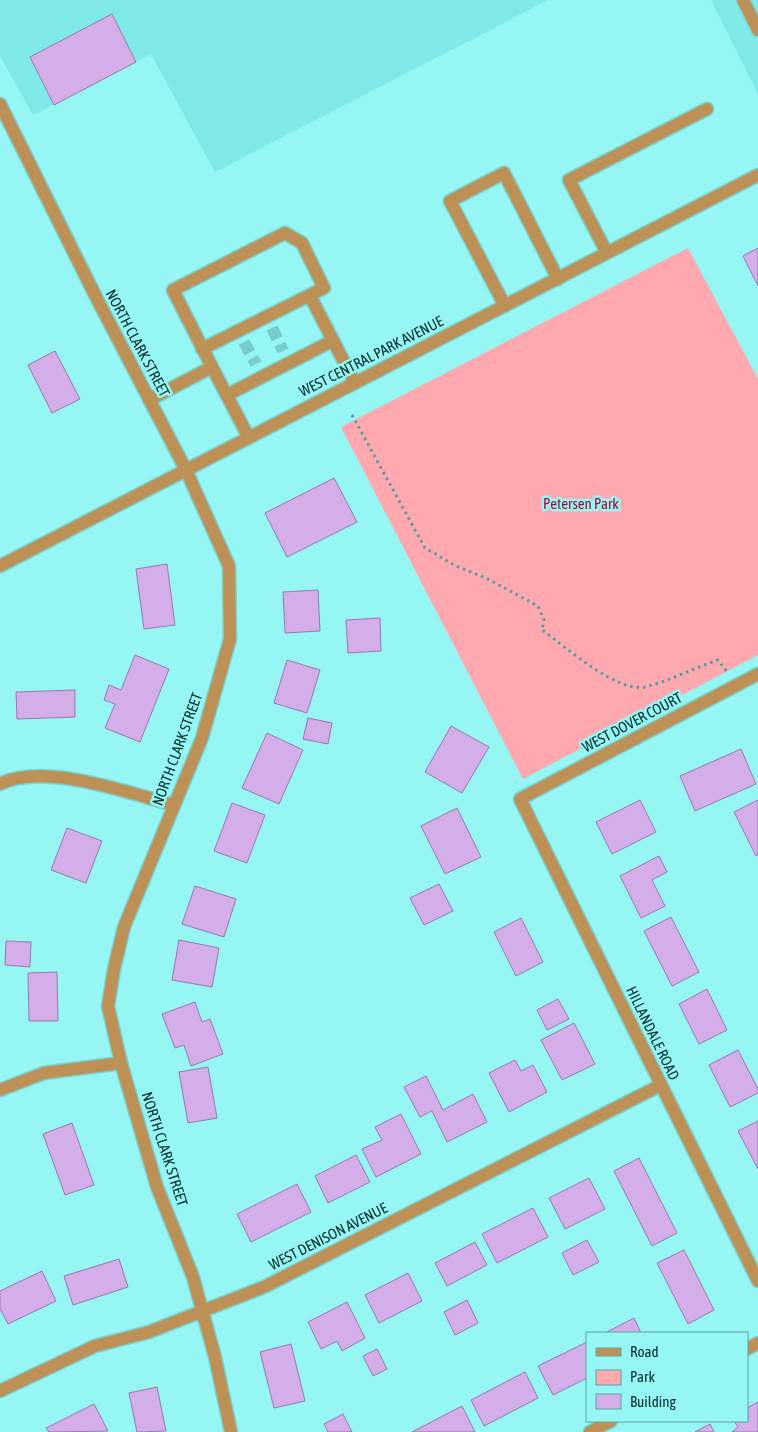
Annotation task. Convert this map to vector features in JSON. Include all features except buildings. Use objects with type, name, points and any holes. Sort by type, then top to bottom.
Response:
[{"type":"street","points":[[743,0],[758,30]]},
{"type":"street","name":"NORTH CLARK STREET","points":[[0,104],[186,470],[229,566],[230,639],[202,738],[124,927],[108,1006],[121,1063],[157,1187],[193,1276],[230,1432]]},
{"type":"street","points":[[607,253],[568,180],[708,109]]},
{"type":"street","points":[[505,306],[450,201],[465,193],[504,174],[558,279]]},
{"type":"street","name":"WEST CENTRAL PARK AVENUE","points":[[0,566],[758,175]]},
{"type":"street","points":[[202,349],[241,336],[269,322],[324,288],[302,243],[285,233],[173,290],[202,349],[249,438]]},
{"type":"street","points":[[310,296],[355,383]]},
{"type":"street","points":[[227,395],[332,341]]},
{"type":"street","points":[[283,351],[289,363]]},
{"type":"street","points":[[256,364],[263,376]]},
{"type":"street","points":[[149,400],[212,367]]},
{"type":"street","name":"WEST DOVER COURT","points":[[520,799],[758,674]]},
{"type":"street","points":[[0,784],[34,776],[80,780],[174,805]]},
{"type":"street","name":"HILLANDALE ROAD","points":[[520,799],[758,1281]]},
{"type":"street","points":[[0,1090],[44,1073],[121,1063]]},
{"type":"street","name":"WEST DENISON AVENUE","points":[[0,1391],[95,1346],[149,1332],[203,1313],[264,1287],[661,1085]]},
{"type":"street","points":[[590,1432],[609,1422]]},
{"type":"path","points":[[352,415],[425,548],[456,566],[486,578],[538,606],[544,620],[542,630],[612,681],[627,687],[644,687],[718,660],[736,685]]},
{"type":"shaded area","points":[[0,0],[548,0],[215,172],[151,54],[33,115],[0,56]]},
{"type":"shaded area","points":[[711,0],[758,0],[758,94]]},
{"type":"green space","name":"Petersen Park","points":[[688,248],[758,379],[758,655],[523,779],[341,427]]},
{"type":"tunnel","points":[[272,328],[283,351]]},
{"type":"tunnel","points":[[244,342],[256,364]]}]
